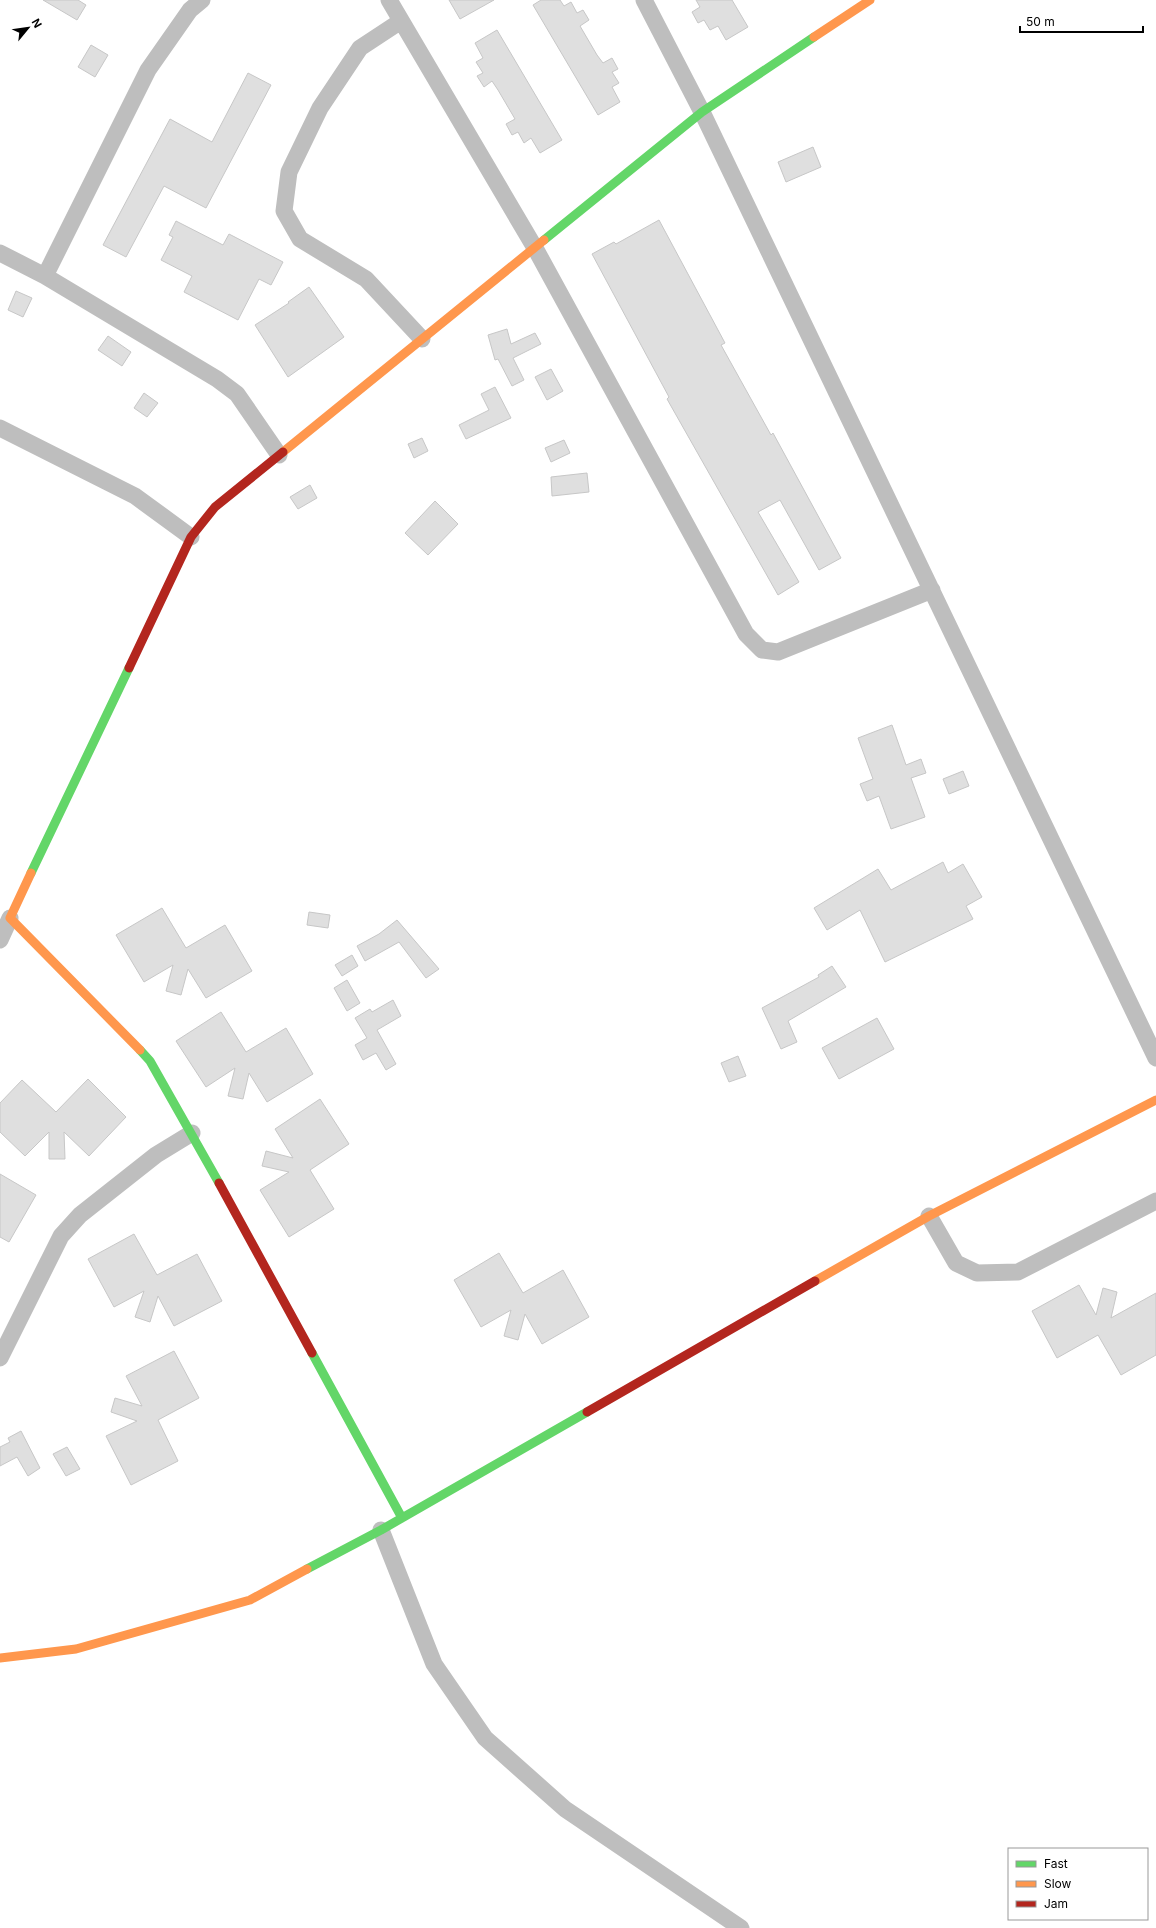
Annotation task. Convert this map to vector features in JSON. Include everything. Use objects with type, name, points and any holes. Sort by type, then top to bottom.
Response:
[{"type":"street","points":[[45,276],[148,70],[190,10],[202,0]]},
{"type":"street","points":[[389,0],[535,248],[746,634],[762,650],[778,652],[932,590]]},
{"type":"street","points":[[644,0],[702,112],[1156,1058]]},
{"type":"street","points":[[0,940],[191,537],[215,507],[702,112],[870,0]]},
{"type":"street","points":[[401,21],[360,48],[320,108],[289,172],[284,211],[300,239],[366,279],[422,339]]},
{"type":"street","points":[[0,253],[45,276],[217,379],[237,394],[279,455]]},
{"type":"street","points":[[0,428],[135,496],[191,537]]},
{"type":"street","points":[[10,918],[150,1061],[192,1133],[402,1518]]},
{"type":"street","points":[[0,1658],[76,1649],[250,1600],[381,1530],[929,1216],[1156,1100]]},
{"type":"street","points":[[0,1358],[61,1236],[80,1215],[156,1155],[192,1133]]},
{"type":"street","points":[[929,1216],[956,1263],[978,1273],[1018,1272],[1156,1201]]},
{"type":"street","points":[[381,1530],[434,1664],[485,1738],[565,1810],[741,1928]]},
{"type":"building","points":[[43,0],[78,0],[86,5],[77,20]]},
{"type":"building","points":[[449,0],[494,0],[460,19]]},
{"type":"building","points":[[541,0],[560,0],[564,6],[571,2],[577,13],[583,10],[589,20],[580,26],[597,55],[603,63],[612,58],[618,69],[612,72],[619,83],[612,87],[620,102],[598,115],[533,5]]},
{"type":"building","points":[[696,0],[732,0],[748,27],[726,40],[718,26],[710,30],[704,20],[698,23],[692,12],[700,7]]},
{"type":"building","points":[[497,30],[562,140],[540,153],[531,138],[524,143],[518,132],[512,135],[506,124],[515,119],[498,90],[492,81],[484,87],[477,76],[483,73],[476,62],[483,58],[475,43]]},
{"type":"building","points":[[91,45],[108,55],[95,77],[78,67]]},
{"type":"building","points":[[248,73],[271,85],[206,208],[164,186],[126,257],[103,245],[170,119],[212,142]]},
{"type":"building","points":[[813,147],[821,167],[786,182],[778,162]]},
{"type":"building","points":[[659,220],[725,343],[721,345],[771,435],[773,433],[841,558],[819,570],[780,500],[758,512],[799,582],[778,595],[667,399],[669,397],[592,254],[614,242],[616,244]]},
{"type":"building","points":[[176,221],[223,245],[229,234],[283,262],[271,285],[259,279],[238,320],[184,292],[192,276],[161,260],[173,237],[169,235]]},
{"type":"building","points":[[309,287],[344,337],[288,377],[255,325],[289,303],[288,302]]},
{"type":"building","points":[[16,291],[32,298],[23,317],[8,310]]},
{"type":"building","points":[[507,329],[511,344],[535,333],[541,344],[513,358],[524,380],[512,386],[498,359],[495,360],[488,335]]},
{"type":"building","points":[[108,336],[131,352],[122,366],[98,350]]},
{"type":"building","points":[[551,369],[563,391],[547,400],[535,377]]},
{"type":"building","points":[[495,387],[511,418],[466,439],[459,425],[489,410],[481,394]]},
{"type":"building","points":[[144,393],[158,403],[147,417],[134,408]]},
{"type":"building","points":[[422,438],[428,451],[414,458],[408,444]]},
{"type":"building","points":[[564,440],[570,453],[551,462],[545,448]]},
{"type":"building","points":[[587,473],[589,492],[552,496],[551,477]]},
{"type":"building","points":[[310,485],[317,498],[298,509],[290,497]]},
{"type":"building","points":[[435,501],[458,524],[428,555],[405,533]]},
{"type":"building","points":[[892,725],[906,765],[921,759],[926,773],[911,778],[925,817],[891,829],[879,796],[867,801],[860,784],[873,779],[858,738]]},
{"type":"building","points":[[963,771],[969,786],[949,794],[943,779]]},
{"type":"building","points":[[943,862],[948,873],[963,864],[982,897],[966,906],[973,919],[885,962],[860,910],[827,930],[814,908],[878,869],[891,890]]},
{"type":"building","points":[[162,908],[186,948],[225,925],[252,971],[206,998],[188,969],[181,995],[166,991],[173,965],[144,982],[116,935]]},
{"type":"building","points":[[309,912],[330,915],[328,928],[307,925]]},
{"type":"building","points":[[397,920],[439,969],[426,978],[399,942],[365,961],[357,946],[379,934]]},
{"type":"building","points":[[352,955],[358,966],[342,976],[335,965]]},
{"type":"building","points":[[832,966],[846,987],[788,1021],[797,1042],[781,1049],[762,1008],[819,977],[818,975]]},
{"type":"building","points":[[347,980],[360,1003],[347,1011],[334,988]]},
{"type":"building","points":[[393,1000],[401,1016],[377,1030],[396,1064],[386,1070],[376,1053],[363,1060],[355,1045],[367,1038],[355,1018],[370,1009],[372,1012]]},
{"type":"building","points":[[221,1012],[246,1052],[286,1028],[313,1074],[267,1102],[249,1073],[243,1099],[228,1096],[235,1068],[206,1087],[176,1041]]},
{"type":"building","points":[[877,1018],[894,1049],[839,1079],[822,1048]]},
{"type":"building","points":[[738,1056],[746,1076],[729,1082],[721,1063]]},
{"type":"building","points":[[88,1079],[126,1117],[89,1156],[64,1132],[65,1159],[49,1159],[49,1132],[25,1156],[0,1132],[0,1103],[22,1080],[56,1112]]},
{"type":"building","points":[[320,1099],[349,1144],[310,1170],[334,1209],[289,1237],[260,1190],[289,1172],[262,1166],[266,1151],[293,1158],[275,1129]]},
{"type":"building","points":[[0,1174],[36,1195],[9,1242],[0,1237]]},
{"type":"building","points":[[134,1234],[157,1275],[197,1254],[222,1301],[174,1326],[158,1296],[150,1322],[135,1317],[144,1291],[114,1307],[88,1259]]},
{"type":"building","points":[[499,1253],[523,1293],[563,1270],[589,1317],[542,1344],[525,1314],[518,1340],[504,1336],[511,1310],[481,1327],[454,1280]]},
{"type":"building","points":[[1079,1285],[1096,1315],[1103,1288],[1117,1292],[1111,1318],[1156,1293],[1156,1355],[1121,1375],[1098,1335],[1057,1358],[1032,1311]]},
{"type":"building","points":[[174,1351],[199,1398],[158,1420],[178,1461],[131,1485],[106,1436],[137,1421],[111,1412],[115,1398],[142,1406],[126,1376]]},
{"type":"building","points":[[21,1431],[40,1468],[28,1476],[17,1457],[0,1466],[0,1447],[10,1442],[8,1438]]},
{"type":"building","points":[[67,1447],[80,1469],[66,1476],[53,1454]]},
{"type":"traffic: fast","points":[[544,240],[702,112],[814,37]]},
{"type":"traffic: fast","points":[[31,873],[129,668]]},
{"type":"traffic: fast","points":[[140,1050],[150,1061],[219,1183]]},
{"type":"traffic: fast","points":[[312,1353],[402,1518]]},
{"type":"traffic: fast","points":[[307,1569],[381,1530],[587,1412]]},
{"type":"traffic: slow","points":[[814,37],[870,0]]},
{"type":"traffic: slow","points":[[283,452],[544,240]]},
{"type":"traffic: slow","points":[[31,873],[10,918],[140,1050]]},
{"type":"traffic: slow","points":[[815,1281],[929,1216],[1156,1100]]},
{"type":"traffic: slow","points":[[0,1658],[76,1649],[250,1600],[307,1569]]},
{"type":"traffic: jam","points":[[129,668],[191,537],[215,507],[283,452]]},
{"type":"traffic: jam","points":[[219,1183],[312,1353]]},
{"type":"traffic: jam","points":[[587,1412],[815,1281]]}]
